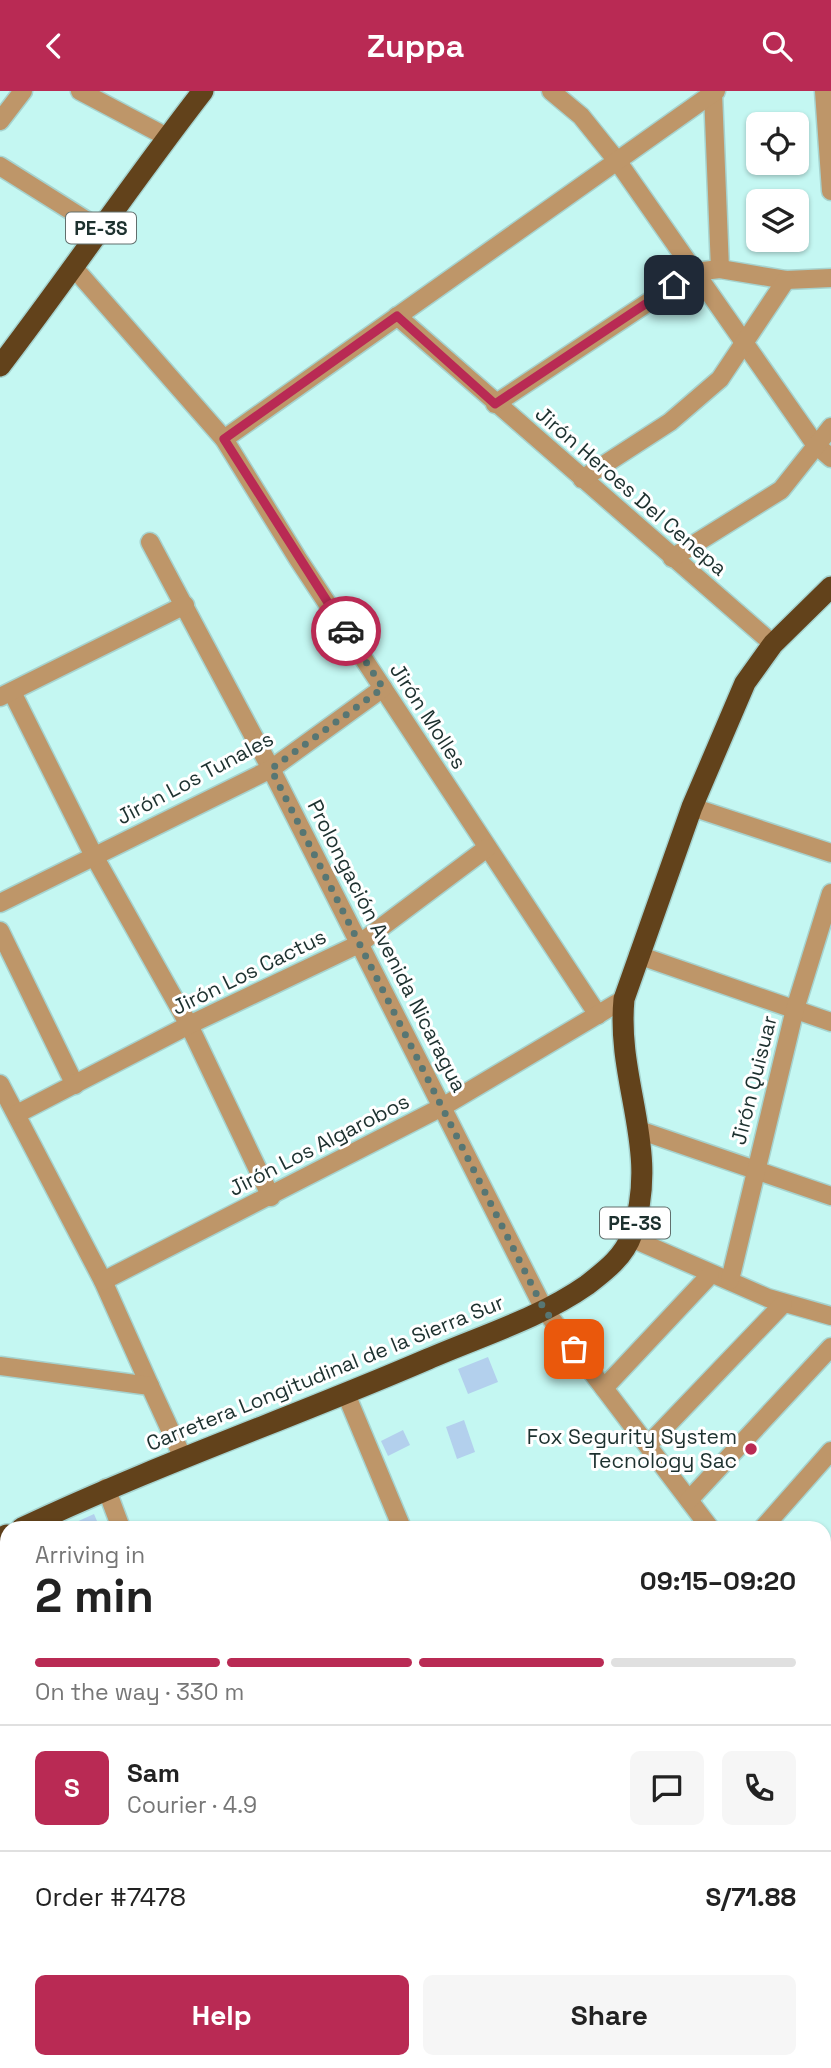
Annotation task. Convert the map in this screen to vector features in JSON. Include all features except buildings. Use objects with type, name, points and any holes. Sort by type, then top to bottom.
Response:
[{"type":"highway","name":"PE-3S","points":[[0,366],[75,269],[100,229],[203,91]]},
{"type":"highway","name":"Carretera Longitudinal de la Sierra Sur","points":[[37,1521],[106,1488],[346,1394],[544,1309],[585,1286],[618,1259],[631,1238],[642,1200],[644,1166],[621,1028],[624,999],[692,807],[746,683],[773,644],[831,587]]},
{"type":"street","points":[[0,121],[23,91]]},
{"type":"street","points":[[80,91],[167,137]]},
{"type":"street","points":[[551,91],[582,116],[618,162],[694,272],[746,341],[815,444],[831,458]]},
{"type":"street","points":[[824,91],[831,191]]},
{"type":"street","points":[[224,439],[714,92]]},
{"type":"street","points":[[714,92],[720,269]]},
{"type":"street","points":[[0,166],[100,229]]},
{"type":"street","name":"Jirón Molles","points":[[75,269],[224,439],[383,688],[598,1015]]},
{"type":"street","points":[[495,404],[694,272],[720,269],[786,280],[831,278]]},
{"type":"street","points":[[582,479],[670,422],[720,379],[786,280]]},
{"type":"street","name":"Jirón Heroes Del Cenepa","points":[[397,316],[773,644]]},
{"type":"street","points":[[672,558],[781,490],[831,427]]},
{"type":"street","name":"Prolongación Avenida Nicaragua","points":[[150,542],[271,769],[444,1106],[544,1309],[689,1500],[702,1521]]},
{"type":"street","points":[[185,605],[6,694],[189,1025],[271,1197]]},
{"type":"street","name":"Jirón Los Tunales","points":[[0,903],[271,769],[383,688]]},
{"type":"street","points":[[692,807],[831,853]]},
{"type":"street","name":"Jirón Los Cactus","points":[[17,1114],[189,1025],[359,944],[487,848]]},
{"type":"street","name":"Jirón Quisuar","points":[[730,1280],[795,1009],[831,893]]},
{"type":"street","points":[[0,931],[75,1085]]},
{"type":"street","points":[[638,955],[831,1021]]},
{"type":"street","name":"Jirón Los Algarobos","points":[[103,1281],[444,1106],[624,999]]},
{"type":"street","points":[[0,1084],[103,1281],[183,1458]]},
{"type":"street","points":[[639,1130],[831,1196]]},
{"type":"street","points":[[631,1238],[710,1275],[730,1280],[783,1304],[831,1316]]},
{"type":"street","points":[[604,1388],[710,1275]]},
{"type":"street","points":[[648,1445],[783,1304]]},
{"type":"street","points":[[689,1500],[831,1347]]},
{"type":"street","points":[[0,1366],[150,1386]]},
{"type":"street","points":[[346,1394],[399,1521]]},
{"type":"street","points":[[769,1521],[831,1451]]},
{"type":"street","points":[[106,1488],[118,1521]]},
{"type":"way so far","points":[[346,631],[383,688],[271,769],[444,1106],[544,1309],[574,1349]]},
{"type":"place","name":"Fox Segurity System Tecnology Sac","points":[[751,1449]]},
{"type":"route","points":[[346,631],[252,487],[224,439],[397,316],[495,404],[674,285]]}]
